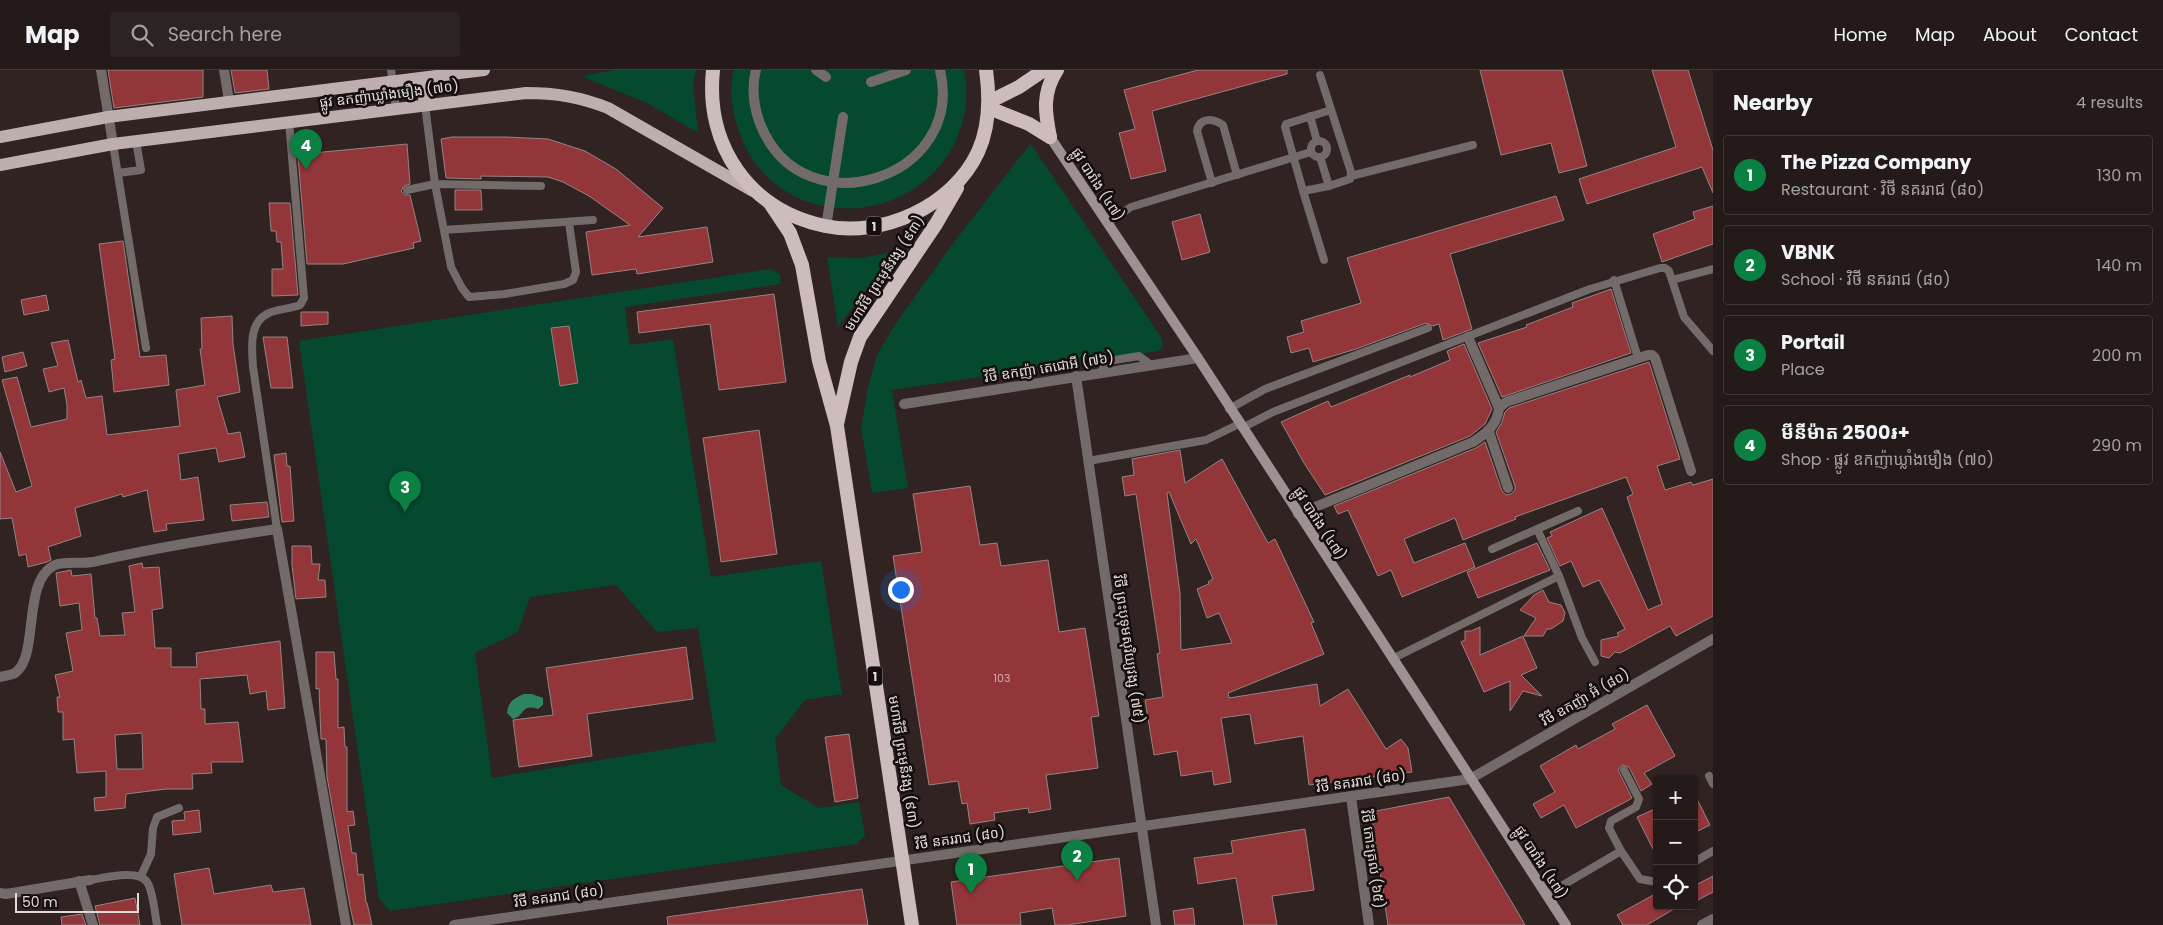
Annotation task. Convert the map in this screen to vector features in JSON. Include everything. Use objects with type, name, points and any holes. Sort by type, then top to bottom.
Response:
[{"type":"highway","name":"1","points":[[713,70],[712,101],[717,132],[730,160],[739,173],[765,199],[787,213],[826,227],[851,228],[877,226],[903,219],[926,207],[948,191],[966,172],[978,152],[984,133],[989,105],[986,70]]},
{"type":"highway","points":[[989,105],[1044,70]]},
{"type":"highway","points":[[1050,137],[1045,111],[1045,97],[1050,80],[1057,70]]},
{"type":"highway","points":[[989,105],[1029,124],[1050,137]]},
{"type":"highway","name":"មហាវិថី ព្រះមុនីវង្ស (៩៣)","points":[[837,426],[851,362],[860,336],[936,224],[966,172]]},
{"type":"highway","name":"មហាវិថី ព្រះមុនីវង្ស (៩៣)","points":[[765,199],[790,233],[802,265],[819,361],[837,426],[912,925]]},
{"type":"main road","name":"ផ្លូវ ឧកញ៉ាឃ្លាំងមឿង (៧០)","points":[[0,137],[108,118],[392,76],[421,78],[484,70]]},
{"type":"main road","points":[[421,78],[425,105]]},
{"type":"main road","name":"ផ្លូវ ឧកញ៉ាឃ្លាំងមឿង (៧០)","points":[[0,165],[136,140],[526,93],[556,93],[584,98],[608,108],[765,199]]},
{"type":"main road","name":"ផ្លូវ បារាំង (៤៧)","points":[[1050,137],[1198,358],[1240,426],[1566,925]]},
{"type":"street","points":[[101,70],[113,144]]},
{"type":"street","points":[[224,70],[229,101]]},
{"type":"street","points":[[756,70],[754,96],[757,116],[765,135],[777,152],[792,166],[810,176],[833,183],[850,184],[870,182],[888,175],[905,165],[920,151],[931,135],[938,117],[942,97],[940,70]]},
{"type":"street","points":[[816,70],[826,76]]},
{"type":"street","points":[[871,82],[906,70]]},
{"type":"street","points":[[826,227],[843,117]]},
{"type":"street","points":[[1298,514],[1473,442],[1489,432],[1498,416],[1499,408],[1468,336]]},
{"type":"street","points":[[1499,408],[1506,402],[1550,386],[1648,355],[1654,356],[1691,472]]},
{"type":"street","name":"វិថី ឧកញ៉ា តេជោអី (៧៦)","points":[[904,404],[1198,358]]},
{"type":"street","name":"វិថី ព្រះបុទុមសុរិយ្យវង្ស (៧៥)","points":[[1076,376],[1156,925]]},
{"type":"street","points":[[1489,432],[1508,488]]},
{"type":"street","points":[[0,677],[14,673],[24,662],[37,591],[43,576],[55,565],[90,563],[167,546],[277,529],[346,925]]},
{"type":"street","name":"វិថី ឧកញ៉ា អ៊ំ (៨០)","points":[[1470,779],[1711,644]]},
{"type":"street","name":"វិថី នគររាជ (៨០)","points":[[454,925],[1470,779]]},
{"type":"street","name":"វិថី កោះត្រល់ (៦៥)","points":[[1350,797],[1369,925]]},
{"type":"street","points":[[0,893],[6,894],[85,880],[93,925]]},
{"type":"street","points":[[1702,925],[1713,919]]},
{"type":"lane","points":[[1320,75],[1351,176]]},
{"type":"lane","points":[[392,76],[396,109]]},
{"type":"lane","points":[[425,105],[436,184],[451,267],[469,297],[477,298],[564,284],[572,280],[576,272],[569,223]]},
{"type":"lane","points":[[1324,260],[1285,127],[1286,124],[1331,110]]},
{"type":"lane","points":[[1310,116],[1318,140],[1327,147],[1326,153],[1320,157]]},
{"type":"lane","points":[[1212,183],[1197,131],[1198,126],[1204,120],[1214,119],[1223,125],[1237,175]]},
{"type":"lane","points":[[277,529],[253,367],[252,345],[254,327],[259,320],[269,312],[300,305],[304,298],[289,122]]},
{"type":"lane","points":[[118,173],[141,170],[136,140]]},
{"type":"lane","points":[[1312,152],[1312,144],[1318,140]]},
{"type":"lane","points":[[1327,147],[1341,142]]},
{"type":"lane","points":[[113,144],[146,348]]},
{"type":"lane","points":[[1303,191],[1329,186],[1350,179],[1351,176],[1473,145]]},
{"type":"lane","points":[[1107,223],[1131,207],[1312,152]]},
{"type":"lane","points":[[1312,152],[1320,157],[1329,186]]},
{"type":"lane","points":[[407,190],[436,184],[541,186]]},
{"type":"lane","points":[[444,230],[593,220]]},
{"type":"lane","points":[[1088,461],[1206,440],[1273,412],[1614,280],[1660,268],[1665,268],[1669,271],[1684,317],[1713,351]]},
{"type":"lane","points":[[1672,280],[1713,269]]},
{"type":"lane","points":[[1614,280],[1638,358]]},
{"type":"lane","points":[[1229,409],[1265,389],[1428,328]]},
{"type":"lane","points":[[1492,549],[1578,511]]},
{"type":"lane","points":[[1537,530],[1559,576],[1582,638],[1595,662]]},
{"type":"lane","points":[[1392,659],[1559,576]]},
{"type":"lane","points":[[1624,770],[1639,799],[1636,807],[1612,821],[1609,824],[1609,828],[1621,851],[1640,879],[1653,881]]},
{"type":"lane","points":[[141,876],[151,854],[153,828],[157,818],[179,808]]},
{"type":"lane","points":[[1546,895],[1621,851]]},
{"type":"lane","points":[[1698,860],[1713,851]]},
{"type":"lane","points":[[85,880],[130,875],[141,876],[148,883],[157,925]]},
{"type":"shaded area","points":[[615,70],[696,70],[693,84],[698,133],[647,103],[581,76]]},
{"type":"shaded area","points":[[734,70],[964,70],[966,93],[964,115],[960,130],[942,163],[916,187],[886,203],[852,208],[818,205],[787,192],[760,170],[741,137],[736,121],[731,96]]},
{"type":"shaded area","points":[[1030,144],[1161,337],[1163,346],[1159,351],[892,390],[908,488],[872,493],[861,428],[868,387],[877,355],[894,326],[951,246]]},
{"type":"shaded area","points":[[894,252],[838,327],[827,257],[861,258]]},
{"type":"shaded area","points":[[770,269],[780,274],[781,284],[625,307],[630,345],[673,339],[711,577],[821,561],[842,694],[805,700],[775,739],[781,785],[819,808],[859,802],[865,835],[857,844],[390,911],[379,899],[299,341]],"holes":[[[616,585],[657,632],[698,628],[716,741],[492,778],[475,653],[518,632],[530,597]]]},
{"type":"shaded area","points":[[524,694],[532,694],[543,698],[543,705],[538,709],[526,709],[513,719],[507,713],[510,703]]},
{"type":"building","points":[[108,70],[203,70],[203,97],[114,108]]},
{"type":"building","points":[[231,70],[267,70],[269,89],[235,93]]},
{"type":"building","points":[[1198,70],[1287,70],[1287,74],[1152,111],[1166,171],[1131,179],[1119,133],[1135,129],[1124,90]]},
{"type":"building","points":[[1480,70],[1562,70],[1587,166],[1559,173],[1551,143],[1501,155]]},
{"type":"building","points":[[1652,70],[1688,70],[1713,150],[1713,193],[1702,167],[1587,204],[1579,179],[1676,147]]},
{"type":"building","points":[[452,137],[548,139],[585,151],[616,169],[663,208],[638,237],[707,227],[713,262],[637,274],[636,269],[592,275],[586,232],[630,225],[589,196],[563,182],[548,177],[481,176],[481,179],[446,178],[441,139]]},
{"type":"building","points":[[312,143],[313,153],[407,144],[410,184],[404,186],[401,191],[405,195],[410,195],[421,241],[413,243],[414,248],[343,264],[307,264],[297,145]]},
{"type":"building","points":[[455,190],[481,190],[482,210],[455,210]]},
{"type":"building","points":[[1556,196],[1564,220],[1450,254],[1472,329],[1443,340],[1439,324],[1433,326],[1426,323],[1356,349],[1313,362],[1309,348],[1291,353],[1287,337],[1304,332],[1301,321],[1361,303],[1347,258]]},
{"type":"building","points":[[269,203],[290,203],[298,295],[272,296],[272,269],[283,269],[281,242],[277,242],[276,231],[271,231]]},
{"type":"building","points":[[1713,206],[1713,244],[1662,262],[1653,234],[1695,219],[1693,212]]},
{"type":"building","points":[[1200,214],[1210,252],[1182,260],[1172,222]]},
{"type":"building","points":[[123,241],[140,357],[166,355],[169,385],[114,392],[111,360],[115,359],[99,244]]},
{"type":"building","points":[[1611,289],[1631,353],[1502,397],[1478,343],[1527,327],[1526,325],[1573,307],[1572,303]]},
{"type":"building","points":[[774,294],[786,382],[719,390],[710,324],[639,333],[637,312]]},
{"type":"building","points":[[46,295],[49,310],[24,315],[21,300]]},
{"type":"building","points":[[301,312],[328,312],[328,324],[301,326]]},
{"type":"building","points":[[232,316],[233,344],[240,392],[217,397],[228,434],[240,432],[245,457],[219,462],[216,448],[178,454],[181,480],[198,477],[204,520],[166,524],[167,530],[154,532],[147,490],[123,497],[122,494],[75,508],[81,536],[48,547],[51,560],[28,567],[26,554],[19,556],[12,518],[0,519],[0,452],[16,492],[32,486],[2,380],[17,377],[31,427],[67,419],[64,388],[49,392],[43,369],[58,366],[51,343],[68,340],[78,382],[81,380],[86,398],[102,396],[107,435],[180,426],[176,390],[205,385],[200,349],[202,349],[201,318]]},
{"type":"building","points":[[569,326],[578,383],[560,386],[551,328]]},
{"type":"building","points":[[263,337],[287,337],[293,388],[271,388]]},
{"type":"building","points":[[1464,344],[1492,409],[1485,424],[1470,436],[1325,495],[1281,422],[1328,401],[1331,407],[1450,360],[1447,351]]},
{"type":"building","points":[[23,352],[27,366],[5,372],[2,357]]},
{"type":"building","points":[[1649,362],[1680,459],[1657,466],[1665,490],[1691,482],[1693,485],[1713,479],[1713,616],[1676,636],[1670,626],[1620,653],[1615,652],[1609,658],[1601,656],[1601,640],[1619,636],[1617,633],[1625,629],[1599,580],[1583,587],[1571,561],[1560,566],[1547,538],[1552,536],[1550,532],[1602,508],[1648,610],[1662,604],[1627,497],[1633,494],[1626,477],[1515,517],[1516,519],[1463,540],[1455,518],[1404,539],[1414,563],[1465,543],[1475,567],[1402,597],[1391,570],[1378,576],[1348,510],[1338,514],[1334,506],[1476,448],[1485,442],[1502,491],[1506,495],[1511,494],[1515,490],[1515,486],[1496,432],[1505,412],[1509,408]]},
{"type":"building","points":[[759,430],[777,554],[721,562],[703,438]]},
{"type":"building","points":[[1180,450],[1185,483],[1222,459],[1268,543],[1275,539],[1314,622],[1311,623],[1324,654],[1228,693],[1229,698],[1317,684],[1320,706],[1348,689],[1386,749],[1401,739],[1408,748],[1412,772],[1309,785],[1303,736],[1255,744],[1250,714],[1221,718],[1231,782],[1214,785],[1212,771],[1181,776],[1177,751],[1154,755],[1145,700],[1163,697],[1157,654],[1160,653],[1136,494],[1125,496],[1122,477],[1134,475],[1132,459]],"holes":[[[1169,492],[1191,544],[1196,539],[1213,579],[1208,582],[1209,584],[1197,589],[1207,618],[1219,613],[1232,643],[1181,650],[1180,593],[1167,493]]]},
{"type":"building","points":[[286,453],[287,466],[290,466],[294,521],[282,522],[274,455]]},
{"type":"building","points":[[970,486],[980,545],[997,543],[1001,566],[1048,560],[1059,632],[1085,628],[1099,716],[1091,717],[1098,768],[1046,775],[1051,809],[1029,813],[1028,808],[994,813],[995,820],[970,824],[967,803],[962,804],[958,781],[929,785],[893,556],[922,552],[913,494]]},
{"type":"building","points":[[267,502],[269,517],[232,521],[230,505]]},
{"type":"building","points":[[1537,543],[1550,570],[1478,598],[1467,572]]},
{"type":"building","points":[[292,546],[311,546],[312,564],[320,564],[318,580],[325,580],[326,597],[296,599]]},
{"type":"building","points":[[142,563],[143,568],[159,567],[163,608],[152,610],[155,648],[171,648],[171,667],[197,667],[196,653],[280,641],[285,708],[268,710],[266,691],[250,694],[247,675],[200,679],[201,709],[205,709],[205,724],[238,722],[243,762],[211,762],[212,773],[192,774],[193,789],[166,789],[126,794],[125,808],[95,811],[94,798],[106,797],[106,771],[77,773],[74,739],[63,740],[63,712],[58,712],[57,697],[60,697],[55,675],[73,671],[66,633],[82,630],[79,603],[60,606],[56,573],[71,570],[72,576],[91,574],[95,618],[97,618],[100,636],[125,635],[122,613],[135,612],[129,566]],"holes":[[[142,733],[143,769],[117,769],[115,735]]]},
{"type":"building","points":[[1543,590],[1549,602],[1561,605],[1565,613],[1563,621],[1551,629],[1547,629],[1543,636],[1524,636],[1536,618],[1520,610],[1534,595]]},
{"type":"building","points":[[1480,627],[1480,655],[1523,636],[1537,668],[1521,675],[1542,696],[1523,691],[1510,711],[1510,681],[1484,692],[1461,642],[1465,640],[1465,631],[1471,631]]},
{"type":"building","points":[[686,647],[693,699],[587,714],[592,756],[519,767],[513,720],[553,715],[546,668]]},
{"type":"building","points":[[316,652],[334,652],[336,679],[338,679],[338,728],[344,727],[345,747],[347,747],[347,812],[353,811],[355,825],[348,826],[352,853],[356,853],[358,875],[363,874],[366,903],[372,925],[354,925],[350,906],[327,777],[326,739],[321,739],[319,688],[316,689]]},
{"type":"building","points":[[1647,705],[1675,756],[1644,773],[1652,784],[1641,791],[1629,767],[1622,765],[1618,770],[1632,798],[1629,800],[1576,828],[1564,805],[1541,818],[1533,804],[1555,792],[1540,766],[1576,745],[1578,749],[1615,729],[1612,724]]},
{"type":"building","points":[[849,734],[858,798],[835,802],[825,737]]},
{"type":"building","points":[[1449,797],[1525,925],[1388,925],[1371,812]]},
{"type":"building","points":[[1698,801],[1710,825],[1698,831]]},
{"type":"building","points":[[199,810],[201,832],[173,835],[172,821],[185,820],[184,812]]},
{"type":"building","points":[[1653,810],[1653,849],[1637,817]]},
{"type":"building","points":[[1305,829],[1314,890],[1272,896],[1277,925],[1244,925],[1236,878],[1198,884],[1194,858],[1233,853],[1231,841]]},
{"type":"building","points":[[1119,858],[1126,916],[1068,925],[1055,925],[1052,908],[1020,913],[1021,925],[957,925],[951,882]]},
{"type":"building","points":[[209,868],[214,894],[271,885],[273,892],[304,888],[311,925],[182,925],[174,874]]},
{"type":"building","points":[[1713,876],[1713,892],[1698,900],[1698,884]]},
{"type":"building","points":[[862,889],[868,925],[668,925],[667,917]]},
{"type":"building","points":[[1653,895],[1653,910],[1672,910],[1647,925],[1623,925],[1617,915]]},
{"type":"building","points":[[135,898],[140,925],[100,925],[95,906]]},
{"type":"building","points":[[1193,908],[1195,925],[1175,925],[1173,911]]},
{"type":"building","points":[[82,914],[86,925],[62,925],[61,917]]},
{"type":"place","name":"មីនីម៉ាត 2500៛+","points":[[306,170]]},
{"type":"place","name":"Portail","points":[[405,512]]},
{"type":"place","name":"VBNK","points":[[1077,881]]},
{"type":"place","name":"The Pizza Company","points":[[971,894]]}]
